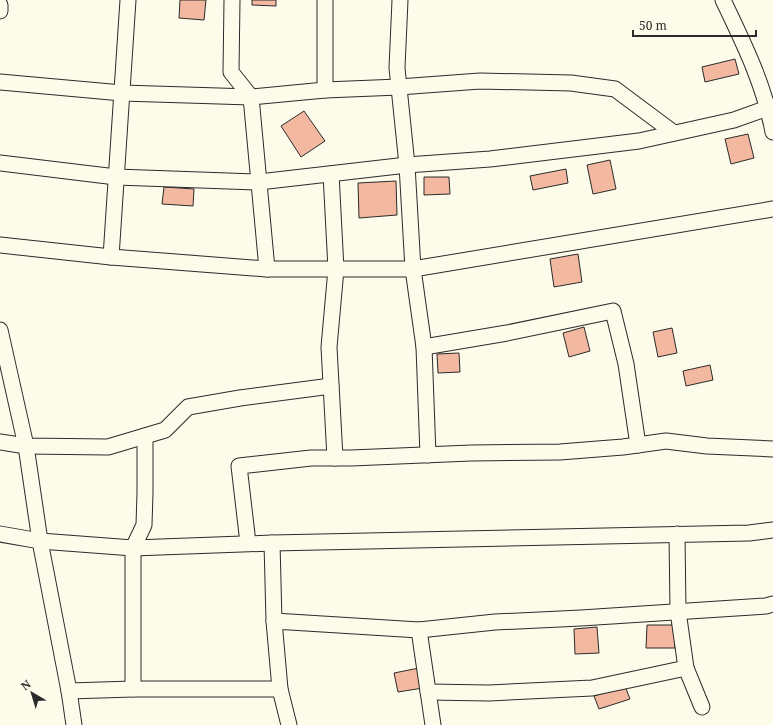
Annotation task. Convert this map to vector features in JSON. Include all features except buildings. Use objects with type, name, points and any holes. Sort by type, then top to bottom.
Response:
[{"type":"street","points":[[111,257],[128,0]]},
{"type":"street","points":[[232,0],[230,72],[250,97],[267,269]]},
{"type":"street","points":[[325,90],[326,0]]},
{"type":"street","points":[[400,0],[397,68],[407,165],[413,269],[424,347],[428,455]]},
{"type":"street","points":[[724,0],[771,107],[773,132]]},
{"type":"street","points":[[0,82],[122,93],[250,97],[325,90],[399,87],[480,81],[571,83],[615,90],[674,133]]},
{"type":"street","points":[[0,163],[116,177],[259,182],[407,165],[490,159],[639,141],[734,120],[771,107]]},
{"type":"street","points":[[331,174],[336,269],[329,347],[335,458]]},
{"type":"street","points":[[0,245],[111,257],[267,269],[413,269],[773,208]]},
{"type":"street","points":[[424,347],[507,333],[613,311],[626,364],[638,445]]},
{"type":"street","points":[[0,330],[26,446],[40,541],[69,691],[74,725]]},
{"type":"street","points":[[0,442],[26,446],[108,447],[165,430],[188,407],[331,386]]},
{"type":"street","points":[[132,689],[133,548],[144,525],[145,436]]},
{"type":"street","points":[[248,544],[239,466],[311,458],[560,452],[666,441],[707,446],[773,449]]},
{"type":"street","points":[[0,534],[40,541],[133,548],[272,543],[749,533],[773,530]]},
{"type":"street","points":[[677,534],[678,611],[686,668],[702,707]]},
{"type":"street","points":[[272,543],[274,621],[280,688],[289,725]]},
{"type":"street","points":[[274,621],[419,630],[495,622],[581,618],[773,604]]},
{"type":"street","points":[[419,630],[433,725]]},
{"type":"street","points":[[428,692],[489,693],[592,688],[686,668]]},
{"type":"street","points":[[69,691],[280,688]]}]
